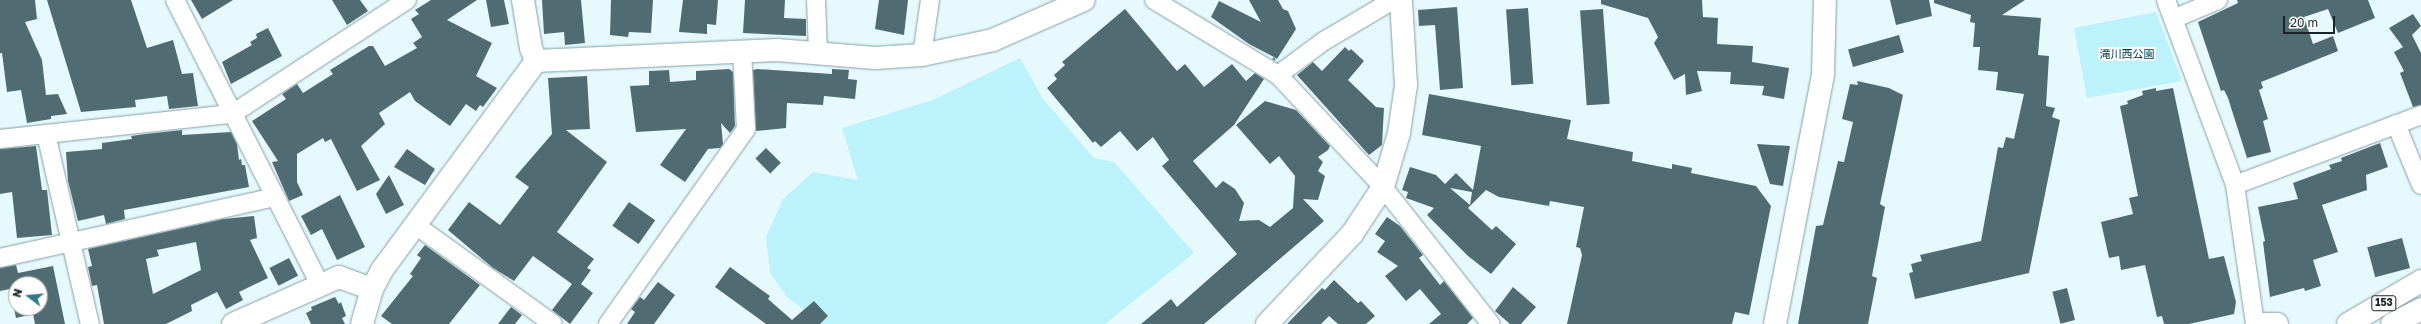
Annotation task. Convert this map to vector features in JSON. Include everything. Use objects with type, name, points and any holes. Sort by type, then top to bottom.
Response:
[{"type":"main road","points":[[523,0],[531,48],[536,61]]},
{"type":"main road","points":[[536,61],[742,51],[818,52],[874,58],[922,55],[993,40],[1084,0]]},
{"type":"main road","points":[[1275,321],[1352,234],[1382,187],[1399,133],[1406,85],[1401,0]]},
{"type":"main road","points":[[1774,324],[1823,74],[1825,0]]},
{"type":"main road","points":[[362,324],[372,289],[382,270],[414,224],[536,61]]},
{"type":"main road","points":[[233,324],[320,284],[339,277],[372,289]]},
{"type":"main road","name":"153","points":[[2348,324],[2421,281]]},
{"type":"main road","name":"153","points":[[2392,324],[2421,309]]},
{"type":"main road","points":[[2258,324],[2277,324]]},
{"type":"street","points":[[175,0],[320,284]]},
{"type":"street","points":[[0,139],[232,114],[407,0]]},
{"type":"street","points":[[816,0],[818,52]]},
{"type":"street","points":[[922,55],[930,0]]},
{"type":"street","points":[[1154,0],[1278,75],[1382,187],[1491,324]]},
{"type":"street","points":[[1278,75],[1324,41],[1393,0]]},
{"type":"street","points":[[2166,0],[2235,185],[2255,324]]},
{"type":"street","points":[[2173,19],[2218,0]]},
{"type":"street","points":[[608,324],[746,129],[742,51]]},
{"type":"street","points":[[2235,185],[2421,115]]},
{"type":"street","points":[[2396,124],[2421,185]]},
{"type":"street","points":[[46,134],[90,324]]},
{"type":"street","points":[[0,258],[275,197]]},
{"type":"street","points":[[414,224],[553,324]]},
{"type":"green space","name":"滝川西公園","points":[[2156,12],[2182,81],[2087,98],[2074,28]]},
{"type":"green space","points":[[1020,58],[1043,99],[1094,158],[1114,162],[1194,253],[1105,324],[822,324],[786,296],[770,272],[766,237],[783,199],[813,172],[858,180],[842,128],[933,100]]},
{"type":"building","points":[[0,0],[35,0],[37,19],[25,22],[42,60],[46,95],[58,94],[67,114],[51,116],[51,119],[27,123],[21,90],[7,92],[2,53],[0,53]]},
{"type":"building","points":[[47,0],[131,0],[147,48],[173,40],[182,74],[193,73],[198,106],[169,109],[167,96],[135,100],[136,107],[81,112]]},
{"type":"building","points":[[191,0],[233,0],[202,19]]},
{"type":"building","points":[[332,0],[360,0],[368,11],[347,25]]},
{"type":"building","points":[[431,0],[477,0],[447,20],[492,43],[476,76],[497,88],[483,107],[480,105],[476,111],[466,104],[450,126],[415,101],[410,92],[379,113],[385,124],[361,146],[380,180],[357,191],[331,139],[325,142],[323,138],[297,154],[297,182],[303,195],[289,201],[272,162],[278,161],[252,121],[286,99],[282,94],[297,84],[303,93],[333,74],[330,70],[369,46],[373,46],[385,66],[417,48],[413,43],[422,37],[411,19],[419,14],[415,10]]},
{"type":"building","points":[[486,0],[504,0],[509,24],[491,27]]},
{"type":"building","points":[[542,0],[581,0],[585,43],[565,45],[564,32],[544,34]]},
{"type":"building","points":[[611,0],[653,0],[651,33],[629,32],[628,37],[610,35]]},
{"type":"building","points":[[683,0],[718,0],[716,25],[707,24],[707,34],[679,32]]},
{"type":"building","points":[[745,0],[785,0],[784,18],[806,19],[806,36],[743,33]]},
{"type":"building","points":[[879,0],[908,0],[904,35],[875,29]]},
{"type":"building","points":[[1249,0],[1278,0],[1283,9],[1288,11],[1296,29],[1277,59],[1249,44],[1211,17],[1219,1],[1261,22]]},
{"type":"building","points":[[1601,0],[1702,0],[1703,17],[1718,18],[1717,44],[1753,46],[1752,62],[1789,68],[1784,99],[1762,95],[1764,86],[1730,84],[1731,72],[1697,71],[1702,91],[1686,95],[1685,74],[1674,80],[1654,43],[1658,37],[1648,18],[1601,4]]},
{"type":"building","points":[[1890,0],[1929,0],[1932,16],[1896,25]]},
{"type":"building","points":[[1934,0],[2025,0],[2002,15],[2041,18],[2038,55],[2049,56],[2046,106],[2055,108],[2052,117],[2060,120],[2029,273],[1915,299],[1909,273],[1913,272],[1911,264],[1922,261],[1920,255],[1981,241],[1998,147],[2003,148],[2006,137],[2014,139],[2024,94],[1996,90],[1998,72],[1978,70],[1980,47],[1973,47],[1975,23],[1970,22],[1971,15],[1934,3]]},
{"type":"building","points":[[2237,0],[2368,0],[2375,18],[2338,33],[2328,9],[2304,17],[2313,44],[2333,36],[2338,51],[2261,82],[2263,88],[2259,90],[2268,119],[2263,121],[2271,152],[2247,158],[2228,98],[2224,90],[2221,91],[2198,22],[2238,3]]},
{"type":"building","points":[[1457,7],[1463,88],[1440,90],[1435,25],[1419,26],[1418,10]]},
{"type":"building","points":[[1528,8],[1533,84],[1511,85],[1506,10]]},
{"type":"building","points":[[1125,9],[1177,71],[1185,64],[1204,87],[1232,64],[1246,81],[1255,73],[1264,79],[1234,125],[1193,161],[1216,188],[1223,181],[1235,189],[1244,203],[1239,221],[1259,220],[1270,227],[1293,208],[1295,176],[1279,156],[1270,164],[1236,125],[1265,101],[1296,110],[1330,146],[1328,150],[1318,157],[1323,162],[1318,171],[1325,176],[1318,200],[1303,199],[1324,221],[1204,324],[1141,324],[1171,299],[1177,307],[1237,254],[1162,166],[1169,160],[1153,137],[1137,151],[1120,131],[1101,147],[1095,141],[1093,143],[1047,88],[1057,79],[1054,75],[1065,65],[1062,62]]},
{"type":"building","points":[[1603,9],[1610,104],[1587,105],[1580,11]]},
{"type":"building","points":[[2413,14],[2421,26],[2412,35],[2421,53],[2421,105],[2413,107],[2400,73],[2404,71],[2394,52],[2403,47],[2389,28]]},
{"type":"building","points":[[268,28],[282,56],[231,84],[222,62],[252,45],[250,42],[257,38],[256,34]]},
{"type":"building","points":[[1899,35],[1904,52],[1853,67],[1848,50]]},
{"type":"building","points":[[1345,47],[1349,51],[1351,49],[1364,61],[1348,80],[1376,107],[1384,108],[1382,145],[1369,155],[1297,75],[1313,62],[1322,71]]},
{"type":"building","points":[[729,69],[733,72],[735,126],[730,133],[721,123],[723,144],[720,148],[708,149],[685,182],[660,165],[686,129],[636,132],[630,86],[649,85],[649,71],[669,70],[670,82],[696,80],[696,71]]},
{"type":"building","points":[[757,69],[832,74],[832,69],[849,70],[848,79],[857,80],[855,99],[824,96],[823,105],[787,103],[786,128],[756,131],[753,70]]},
{"type":"building","points":[[587,76],[590,129],[566,130],[607,162],[557,232],[594,259],[587,268],[591,270],[581,284],[593,293],[570,324],[552,310],[572,284],[533,256],[514,281],[493,268],[448,230],[469,202],[500,225],[529,187],[515,177],[552,134],[548,78]]},
{"type":"building","points":[[1857,81],[1889,88],[1903,95],[1880,204],[1885,207],[1872,276],[1877,278],[1868,324],[1798,324],[1816,226],[1823,225],[1838,161],[1844,162],[1853,122],[1842,119],[1850,84],[1858,85]]},
{"type":"building","points":[[2156,88],[2156,91],[2173,88],[2209,259],[2224,256],[2236,302],[2234,314],[2189,324],[2164,324],[2162,316],[2157,317],[2145,265],[2121,270],[2119,256],[2109,258],[2101,222],[2133,214],[2129,198],[2138,196],[2120,106],[2128,104],[2127,101],[2143,95],[2142,91]]},
{"type":"building","points":[[1429,94],[1571,120],[1567,139],[1633,152],[1632,161],[1672,169],[1672,164],[1692,168],[1691,173],[1756,186],[1771,206],[1749,315],[1735,312],[1732,324],[1567,324],[1582,255],[1580,248],[1576,247],[1584,207],[1550,201],[1549,206],[1499,197],[1486,190],[1468,208],[1492,230],[1496,226],[1516,244],[1491,274],[1468,256],[1427,215],[1434,208],[1406,198],[1408,192],[1402,190],[1410,167],[1436,175],[1445,184],[1456,173],[1473,190],[1481,146],[1422,135]],"holes":[[[1450,188],[1472,192],[1470,205]]]},
{"type":"building","points":[[182,130],[182,135],[231,132],[237,144],[239,160],[241,159],[242,165],[245,165],[249,187],[124,210],[125,219],[106,224],[104,215],[78,221],[68,181],[66,152],[102,149],[102,143],[132,139],[131,136]]},
{"type":"building","points":[[2380,143],[2388,167],[2366,175],[2367,190],[2322,205],[2338,252],[2313,260],[2321,286],[2305,291],[2304,288],[2270,297],[2263,242],[2265,241],[2258,207],[2298,199],[2293,183],[2331,169],[2329,165],[2342,161],[2341,158]]},
{"type":"building","points":[[1757,144],[1790,146],[1783,186],[1770,184]]},
{"type":"building","points":[[36,146],[42,190],[47,190],[52,235],[17,238],[12,192],[0,194],[0,149]]},
{"type":"building","points":[[766,148],[781,163],[770,173],[755,159]]},
{"type":"building","points":[[407,149],[435,169],[425,185],[394,167]]},
{"type":"building","points":[[389,175],[404,205],[386,214],[376,194]]},
{"type":"building","points":[[340,195],[365,247],[337,260],[322,229],[311,235],[301,216]]},
{"type":"building","points":[[629,202],[655,220],[639,244],[612,226]]},
{"type":"building","points":[[254,216],[257,238],[250,240],[268,278],[239,292],[243,300],[226,309],[217,292],[191,305],[192,311],[166,324],[104,324],[97,285],[92,286],[88,267],[92,266],[88,249],[223,219]],"holes":[[[196,242],[201,270],[153,294],[146,259],[159,256],[157,250]]]},
{"type":"building","points":[[1387,217],[1400,226],[1423,255],[1419,258],[1440,285],[1444,281],[1473,318],[1467,324],[1429,324],[1441,314],[1420,289],[1406,301],[1385,276],[1398,266],[1377,252],[1385,241],[1375,234]]},
{"type":"building","points":[[2402,238],[2410,268],[2375,277],[2367,247]]},
{"type":"building","points":[[425,245],[480,285],[449,324],[392,324],[381,316],[413,276],[410,274],[421,258],[417,255]]},
{"type":"building","points":[[289,258],[298,276],[278,286],[269,268]]},
{"type":"building","points":[[16,265],[18,273],[53,266],[65,324],[35,324],[33,316],[48,316],[48,276],[8,276],[8,289],[0,291],[0,268]]},
{"type":"building","points":[[730,267],[770,296],[768,299],[792,320],[814,301],[828,316],[820,324],[766,324],[715,287]]},
{"type":"building","points":[[1334,280],[1358,303],[1361,301],[1375,316],[1366,324],[1338,324],[1329,316],[1321,324],[1287,324],[1322,288],[1325,290]]},
{"type":"building","points":[[658,282],[675,295],[654,324],[627,324],[635,312],[631,309],[640,297],[644,300]]},
{"type":"building","points":[[1513,287],[1536,307],[1521,324],[1510,324],[1495,311]]},
{"type":"building","points":[[2067,288],[2075,320],[2060,324],[2052,292]]},
{"type":"building","points":[[335,297],[339,304],[341,302],[346,316],[342,318],[345,324],[311,324],[306,313],[312,310],[311,307]]},
{"type":"building","points":[[511,307],[522,315],[515,324],[498,324]]}]
